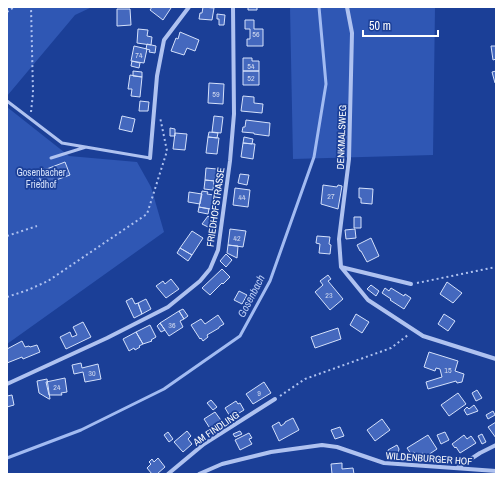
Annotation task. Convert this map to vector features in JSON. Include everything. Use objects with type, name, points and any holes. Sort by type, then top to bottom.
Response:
[{"type":"street","points":[[150,158],[157,76],[164,40],[189,7]]},
{"type":"street","name":"FRIEDHOFSTRASSE","points":[[7,384],[107,338],[168,307],[200,281],[210,269],[218,250],[230,161],[234,114],[233,7]]},
{"type":"street","name":"DENKMALSWEG","points":[[341,267],[339,239],[349,159],[352,33],[347,7]]},
{"type":"street","points":[[341,267],[412,284]]},
{"type":"street","points":[[341,267],[368,300],[423,336],[496,358]]},
{"type":"street","name":"AM FINDLING","points":[[168,474],[204,444],[275,399]]},
{"type":"street","name":"WILDENBURGER HOF","points":[[199,474],[222,464],[257,456],[322,445],[337,447],[384,463],[496,471]]},
{"type":"street","points":[[457,468],[480,453],[496,445]]},
{"type":"lane","points":[[7,101],[62,142],[150,158]]},
{"type":"lane","points":[[50,158],[87,147]]},
{"type":"path","points":[[7,12],[14,7]]},
{"type":"path","points":[[31,7],[33,93],[31,119]]},
{"type":"path","points":[[7,297],[48,281],[147,214],[167,151],[161,118],[154,111]]},
{"type":"path","points":[[7,236],[37,226]]},
{"type":"path","points":[[412,284],[496,267]]},
{"type":"path","points":[[275,399],[305,379],[392,348],[414,330]]},
{"type":"green space","points":[[7,7],[92,7],[75,15],[7,96]]},
{"type":"green space","points":[[290,7],[435,7],[433,155],[293,159]]},
{"type":"green space","name":"Gosenbacher Friedhof","points":[[7,107],[69,156],[137,162],[151,187],[164,232],[7,344]]},
{"type":"building","points":[[152,7],[171,8],[163,20],[150,10]]},
{"type":"building","points":[[203,7],[214,8],[212,20],[199,19]]},
{"type":"building","points":[[248,7],[257,7],[257,10],[248,10]]},
{"type":"building","points":[[117,9],[130,9],[131,25],[117,26]]},
{"type":"building","points":[[217,14],[225,15],[224,25],[219,25]]},
{"type":"building","points":[[245,20],[254,20],[254,29],[263,29],[263,46],[247,46],[247,39],[250,39],[250,29],[245,29]]},
{"type":"building","points":[[138,29],[148,30],[147,36],[152,37],[151,45],[137,43]]},
{"type":"building","points":[[180,32],[199,40],[195,51],[187,48],[184,55],[171,51]]},
{"type":"building","points":[[147,44],[156,46],[155,53],[149,52],[150,50],[146,49]]},
{"type":"building","points":[[134,46],[147,49],[144,63],[131,61]]},
{"type":"building","points":[[491,46],[496,46],[496,59],[493,60]]},
{"type":"building","points":[[243,58],[252,58],[252,61],[259,61],[259,71],[243,71]]},
{"type":"building","points":[[132,61],[140,63],[139,68],[131,66]]},
{"type":"building","points":[[133,71],[142,72],[142,77],[133,76]]},
{"type":"building","points":[[243,71],[259,71],[259,85],[243,85]]},
{"type":"building","points":[[496,71],[496,83],[495,83],[492,72]]},
{"type":"building","points":[[130,75],[142,77],[140,97],[131,96],[132,89],[128,89]]},
{"type":"building","points":[[209,83],[224,84],[223,104],[208,103]]},
{"type":"building","points":[[243,96],[254,97],[254,103],[263,104],[262,113],[241,111]]},
{"type":"building","points":[[140,101],[149,102],[148,111],[139,111]]},
{"type":"building","points":[[122,116],[135,119],[132,132],[119,129]]},
{"type":"building","points":[[214,116],[223,117],[221,133],[212,132]]},
{"type":"building","points":[[246,120],[270,123],[269,136],[242,132],[243,127],[245,127]]},
{"type":"building","points":[[170,128],[175,129],[175,136],[170,136]]},
{"type":"building","points":[[209,132],[218,133],[217,138],[208,137]]},
{"type":"building","points":[[175,133],[187,134],[185,150],[173,149]]},
{"type":"building","points":[[208,137],[219,138],[217,154],[206,153]]},
{"type":"building","points":[[244,137],[253,139],[252,144],[243,143]]},
{"type":"building","points":[[243,143],[255,144],[253,159],[241,157]]},
{"type":"building","points":[[65,162],[70,175],[42,185],[37,170],[43,168],[44,170]]},
{"type":"building","points":[[206,168],[217,169],[216,181],[205,180]]},
{"type":"building","points":[[240,174],[249,175],[247,185],[238,183]]},
{"type":"building","points":[[205,180],[214,181],[213,190],[204,189]]},
{"type":"building","points":[[323,185],[337,187],[338,185],[342,186],[338,209],[321,204]]},
{"type":"building","points":[[235,188],[250,190],[248,207],[233,205]]},
{"type":"building","points":[[359,188],[373,189],[372,204],[361,203],[361,198],[359,198]]},
{"type":"building","points":[[202,191],[208,192],[207,194],[214,195],[211,209],[199,207]]},
{"type":"building","points":[[189,192],[202,194],[200,204],[188,202]]},
{"type":"building","points":[[199,207],[209,209],[208,214],[198,212]]},
{"type":"building","points":[[208,216],[213,220],[208,227],[202,224]]},
{"type":"building","points":[[354,217],[361,217],[361,228],[354,228]]},
{"type":"building","points":[[230,229],[246,231],[243,247],[228,245]]},
{"type":"building","points":[[355,229],[356,238],[346,239],[345,230]]},
{"type":"building","points":[[192,231],[203,238],[192,255],[180,248]]},
{"type":"building","points":[[317,236],[330,237],[330,254],[319,253],[320,244],[316,243]]},
{"type":"building","points":[[371,238],[379,256],[367,262],[357,245]]},
{"type":"building","points":[[228,245],[238,246],[237,258],[227,253]]},
{"type":"building","points":[[180,248],[192,255],[188,261],[177,253]]},
{"type":"building","points":[[226,254],[232,260],[226,267],[220,261]]},
{"type":"building","points":[[222,269],[230,277],[210,295],[202,288]]},
{"type":"building","points":[[328,275],[331,279],[328,281],[343,299],[330,310],[315,292],[323,285],[320,281]]},
{"type":"building","points":[[171,279],[179,289],[166,298],[156,286],[163,281],[165,284]]},
{"type":"building","points":[[447,282],[462,293],[453,303],[440,294]]},
{"type":"building","points":[[371,285],[379,291],[376,296],[367,289]]},
{"type":"building","points":[[385,288],[389,291],[391,288],[404,296],[405,294],[411,298],[404,309],[382,293]]},
{"type":"building","points":[[239,291],[247,295],[242,304],[234,300]]},
{"type":"building","points":[[132,298],[135,304],[138,303],[142,314],[134,318],[126,301]]},
{"type":"building","points":[[146,299],[151,309],[142,314],[138,303]]},
{"type":"building","points":[[183,309],[188,316],[184,319],[179,311]]},
{"type":"building","points":[[179,311],[184,319],[180,321],[183,327],[169,336],[160,323]]},
{"type":"building","points":[[356,314],[369,322],[362,333],[350,325]]},
{"type":"building","points":[[444,314],[455,321],[448,331],[438,324]]},
{"type":"building","points":[[218,315],[224,324],[207,335],[208,337],[203,341],[191,325],[201,319],[205,324]]},
{"type":"building","points":[[83,322],[91,337],[66,349],[60,337],[70,332],[72,337],[77,335],[73,327]]},
{"type":"building","points":[[160,323],[165,330],[161,332],[157,326]]},
{"type":"building","points":[[150,325],[156,337],[151,340],[152,341],[143,344],[136,332]]},
{"type":"building","points":[[338,328],[341,339],[315,348],[311,337]]},
{"type":"building","points":[[136,332],[143,344],[135,350],[134,348],[129,351],[123,339]]},
{"type":"building","points":[[22,341],[25,347],[37,345],[40,352],[23,359],[22,357],[7,363],[7,349]]},
{"type":"building","points":[[429,352],[458,361],[455,371],[464,374],[462,382],[457,383],[456,381],[428,389],[426,382],[442,377],[440,369],[436,368],[435,371],[424,367]]},
{"type":"building","points":[[81,363],[82,368],[98,364],[101,379],[85,382],[83,372],[74,374],[72,365]]},
{"type":"building","points":[[65,378],[67,392],[61,393],[62,395],[49,395],[46,382]]},
{"type":"building","points":[[47,379],[50,399],[39,393],[37,381]]},
{"type":"building","points":[[264,382],[271,393],[253,404],[246,394]]},
{"type":"building","points":[[477,390],[482,398],[476,401],[472,393]]},
{"type":"building","points":[[458,393],[466,404],[449,416],[441,405]]},
{"type":"building","points":[[12,395],[14,405],[7,407],[7,396]]},
{"type":"building","points":[[211,400],[217,407],[213,410],[207,403]]},
{"type":"building","points":[[236,401],[238,404],[240,403],[244,410],[231,418],[225,408]]},
{"type":"building","points":[[474,405],[478,411],[467,415],[464,410],[467,407],[469,409]]},
{"type":"building","points":[[493,411],[495,415],[488,419],[486,415]]},
{"type":"building","points":[[215,412],[223,423],[211,430],[204,419]]},
{"type":"building","points":[[293,418],[299,430],[279,441],[272,426],[279,422],[281,426]]},
{"type":"building","points":[[382,419],[390,430],[375,441],[367,430]]},
{"type":"building","points":[[496,422],[496,438],[488,427]]},
{"type":"building","points":[[340,427],[344,436],[335,439],[331,430]]},
{"type":"building","points":[[187,431],[191,436],[188,439],[192,444],[183,452],[174,442]]},
{"type":"building","points":[[240,431],[242,434],[235,437],[233,434]]},
{"type":"building","points":[[168,432],[173,439],[169,442],[164,435]]},
{"type":"building","points":[[445,432],[449,440],[441,444],[437,435]]},
{"type":"building","points":[[249,433],[252,438],[249,439],[252,444],[240,450],[235,440]]},
{"type":"building","points":[[482,434],[486,442],[482,444],[478,436]]},
{"type":"building","points":[[428,435],[437,449],[425,457],[423,453],[417,457],[414,452],[411,454],[407,448]]},
{"type":"building","points":[[464,435],[467,439],[471,436],[476,443],[460,453],[452,444]]},
{"type":"building","points":[[397,445],[399,449],[397,458],[388,457],[388,450]]},
{"type":"building","points":[[158,458],[165,467],[157,474],[152,474],[147,468],[151,464],[149,462],[152,459],[154,462]]},
{"type":"building","points":[[342,463],[342,469],[353,468],[354,474],[332,474],[331,464]]},
{"type":"waterway","name":"Gosenbach","points":[[7,458],[81,430],[164,389],[240,336],[270,281],[314,157],[326,84],[319,7]]}]
